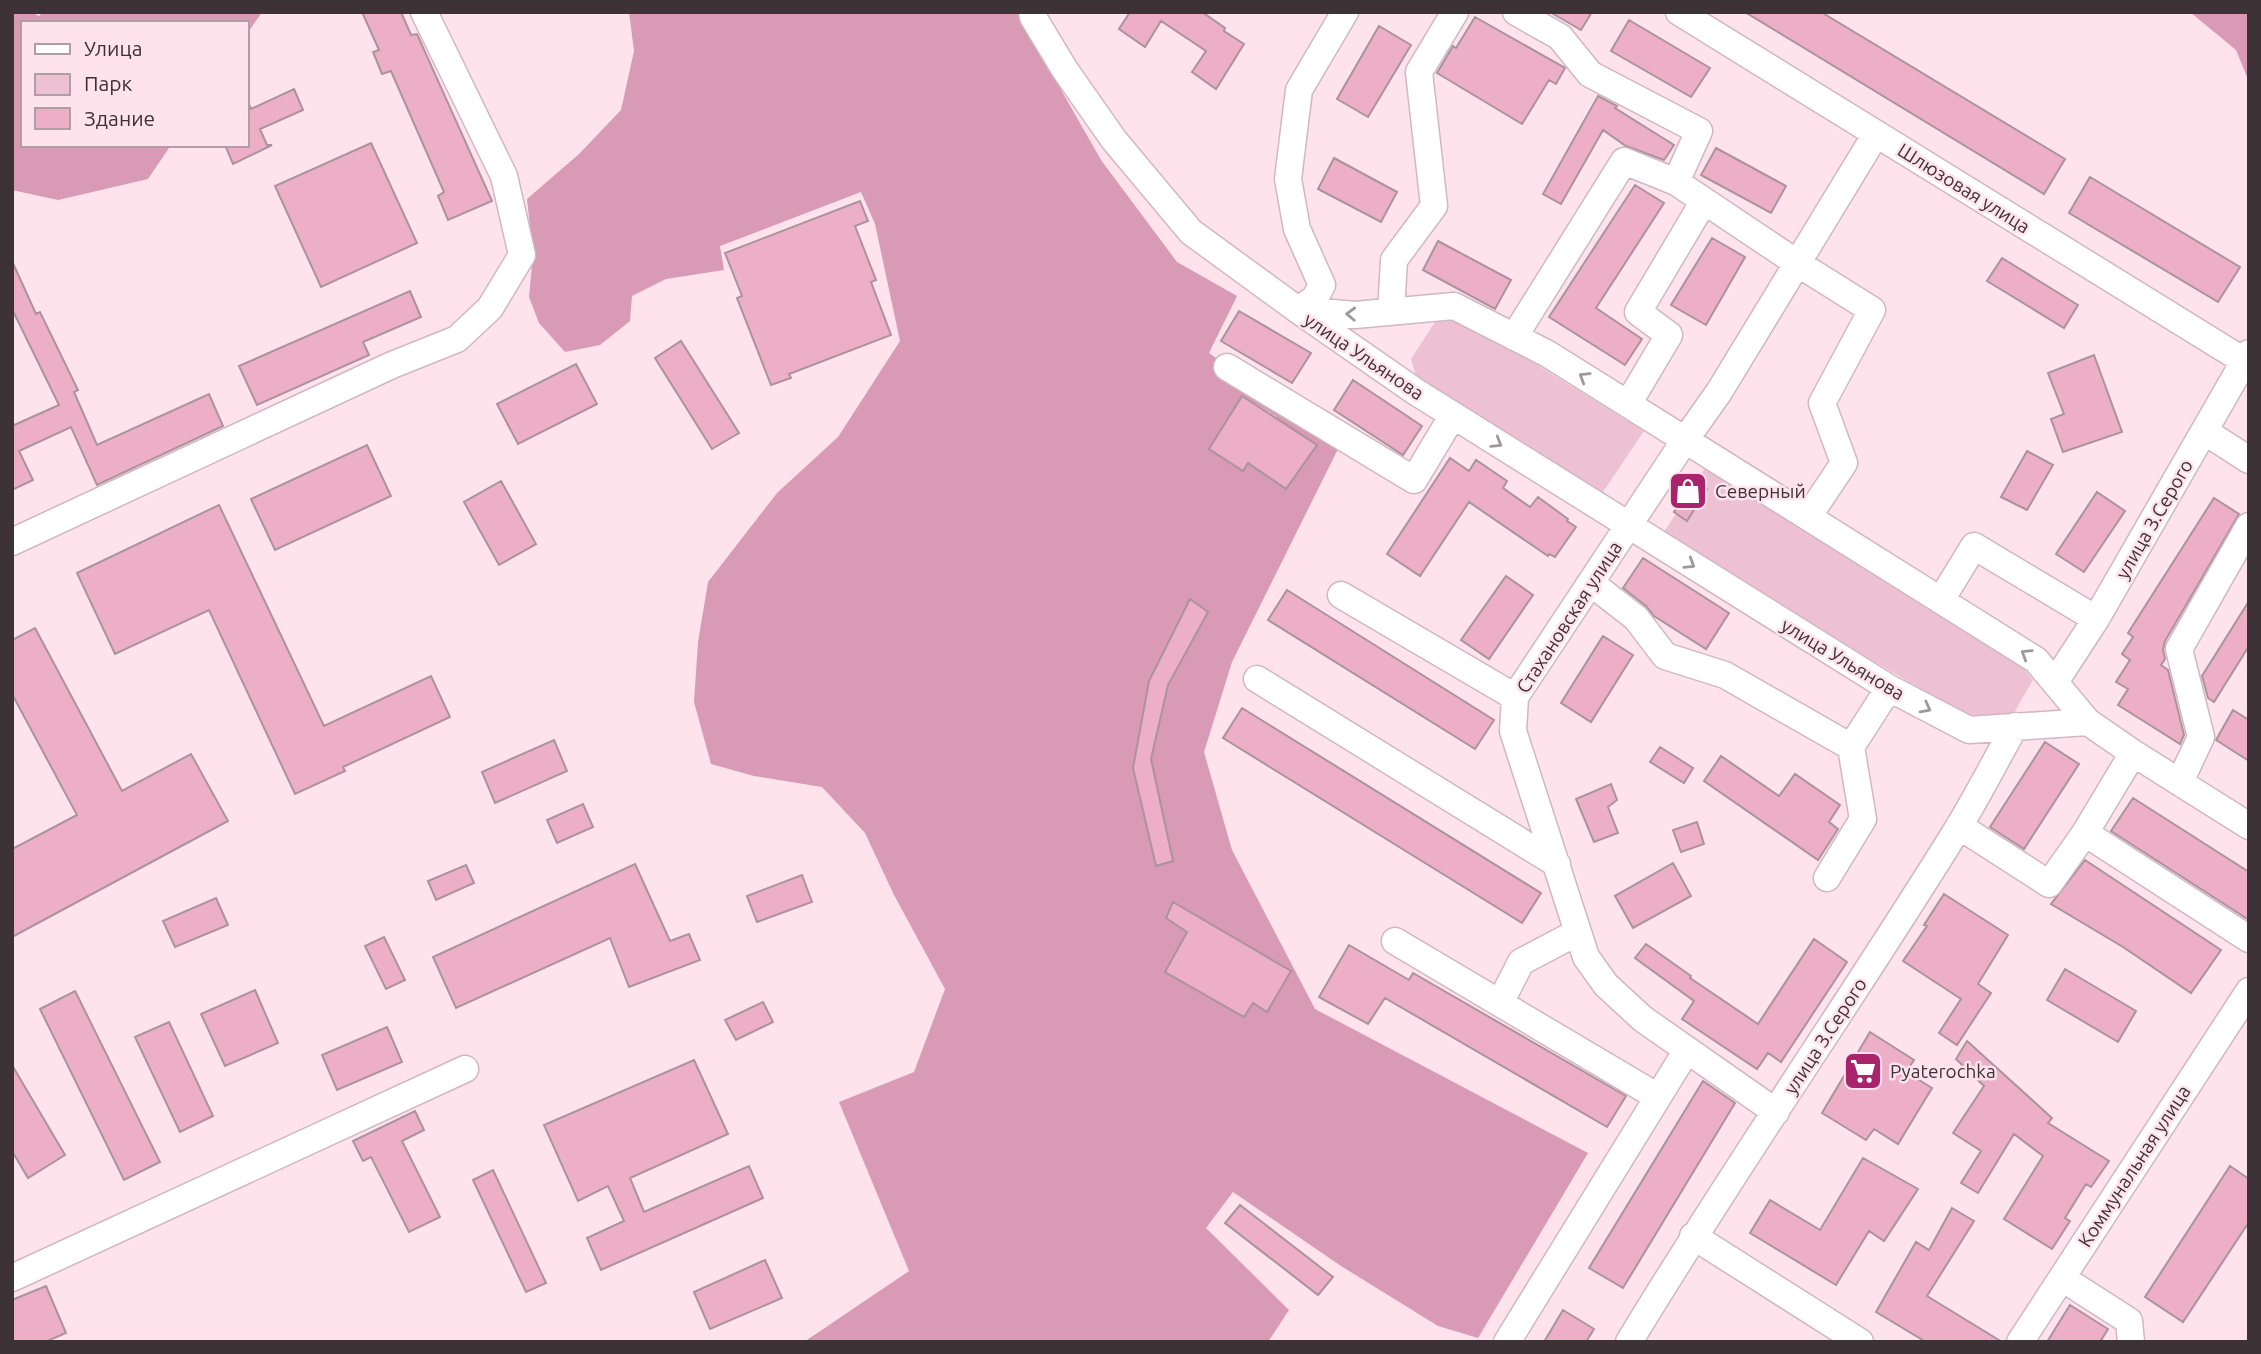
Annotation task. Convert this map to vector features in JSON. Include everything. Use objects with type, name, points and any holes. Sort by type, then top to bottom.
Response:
[{"type":"street","points":[[12,542],[392,365],[457,339],[490,308],[522,255],[504,176],[424,12]]},
{"type":"street","points":[[1032,12],[1065,70],[1114,140],[1191,232],[1298,310],[1315,298],[1322,285],[1297,229],[1289,179],[1299,90],[1345,12]]},
{"type":"street","points":[[1391,312],[1394,260],[1434,206],[1419,72],[1455,12]]},
{"type":"street","points":[[1516,12],[1560,37],[1590,74],[1699,131],[1676,182]]},
{"type":"street","name":"Шлюзовая улица","points":[[1679,12],[2247,359]]},
{"type":"street","name":"Стахановская улица","points":[[1776,1112],[1643,1020],[1606,985],[1586,957],[1513,731],[1515,696],[1719,392],[1876,134]]},
{"type":"street","points":[[1514,337],[1624,161],[1676,182],[1871,310],[1822,403],[1844,463],[1808,517]]},
{"type":"street","points":[[1628,404],[1669,335],[1637,312],[1704,201]]},
{"type":"street","name":"улица Ульянова","points":[[1298,310],[1355,315],[1454,306],[1548,355],[2036,660],[2088,722],[2249,826]]},
{"type":"street","name":"улица Ульянова","points":[[1298,310],[1453,415],[1628,526],[1889,688],[1969,730],[2088,722]]},
{"type":"street","name":"улица З.Серого","points":[[2055,682],[2096,619],[2247,359]]},
{"type":"street","points":[[1227,367],[1413,480],[1453,415]]},
{"type":"street","points":[[2204,431],[2249,460]]},
{"type":"street","points":[[2180,782],[2201,737],[2179,649],[2249,526]]},
{"type":"street","points":[[1941,600],[1974,546],[2096,619]]},
{"type":"street","points":[[1591,583],[1636,618],[1665,656],[1725,675],[1851,747]]},
{"type":"street","points":[[1341,595],[1515,696]]},
{"type":"street","points":[[1257,679],[1556,864]]},
{"type":"street","points":[[1827,878],[1863,819],[1851,747],[1889,688]]},
{"type":"street","name":"улица З.Серого","points":[[1629,1342],[1693,1236],[1776,1112],[1959,826],[2015,726]]},
{"type":"street","points":[[1959,826],[2049,884],[2085,833],[2133,753]]},
{"type":"street","points":[[2085,833],[2249,939]]},
{"type":"street","points":[[1500,1003],[1521,962],[1578,932]]},
{"type":"street","points":[[1395,941],[1658,1097]]},
{"type":"street","name":"Коммунальная улица","points":[[2020,1342],[2249,991]]},
{"type":"street","points":[[1507,1342],[1687,1050]]},
{"type":"street","points":[[12,1278],[465,1069]]},
{"type":"street","points":[[1693,1236],[1860,1342]]},
{"type":"street","points":[[2062,1278],[2129,1321],[2131,1342]]},
{"type":"green space","points":[[1464,320],[1644,431],[1601,495],[1417,380],[1411,359],[1435,322]]},
{"type":"green space","points":[[1707,465],[2017,661],[2033,680],[2012,716],[1971,718],[1661,537]]},
{"type":"shaded area","points":[[12,12],[31,12],[39,16],[43,12],[262,12],[248,33],[248,21],[21,21],[21,147],[170,147],[148,179],[58,200],[12,190]]},
{"type":"shaded area","points":[[629,12],[1021,12],[1028,32],[1101,160],[1177,262],[1237,296],[1209,353],[1339,447],[1232,662],[1204,752],[1232,850],[1315,1009],[1588,1153],[1478,1338],[1438,1326],[1341,1266],[1233,1192],[1206,1228],[1289,1310],[1268,1342],[804,1342],[909,1271],[839,1102],[914,1072],[945,989],[894,895],[865,833],[822,787],[754,776],[711,764],[694,702],[698,642],[708,582],[777,493],[838,437],[900,341],[875,224],[861,192],[720,246],[724,270],[666,279],[632,296],[630,321],[600,345],[565,352],[539,323],[529,297],[533,254],[527,199],[579,154],[621,110],[634,51]],"holes":[[[1242,396],[1277,417],[1242,470],[1209,449]],[[1294,430],[1317,445],[1263,473]],[[1190,600],[1208,613],[1168,685],[1151,759],[1173,860],[1133,768],[1149,680]],[[1173,902],[1291,971],[1267,1012],[1253,1003],[1244,1017],[1165,972],[1187,932],[1166,918]]]},
{"type":"shaded area","points":[[2190,12],[2249,12],[2249,82],[2236,50]]},
{"type":"building","points":[[362,12],[401,12],[411,35],[417,34],[492,201],[448,220],[438,196],[444,192],[391,71],[382,74],[373,52],[379,50]]},
{"type":"building","points":[[1130,12],[1202,12],[1244,44],[1216,89],[1192,72],[1206,51],[1161,21],[1145,47],[1119,29]]},
{"type":"building","points":[[1550,12],[1592,12],[1581,30]]},
{"type":"building","points":[[1745,12],[1821,12],[2065,159],[2044,194]]},
{"type":"building","points":[[1475,17],[1565,68],[1556,84],[1549,80],[1522,124],[1437,73]]},
{"type":"building","points":[[1629,20],[1710,68],[1691,97],[1611,51]]},
{"type":"building","points":[[1379,26],[1411,45],[1368,117],[1337,99]]},
{"type":"building","points":[[294,89],[303,110],[260,129],[267,145],[272,145],[233,164],[226,147],[248,147],[248,102],[251,109]]},
{"type":"building","points":[[1598,96],[1674,145],[1664,160],[1626,146],[1603,130],[1561,204],[1543,194]]},
{"type":"building","points":[[371,143],[417,243],[321,287],[275,186]]},
{"type":"building","points":[[1716,148],[1786,186],[1771,213],[1701,175]]},
{"type":"building","points":[[1334,158],[1397,192],[1381,222],[1318,189]]},
{"type":"building","points":[[2090,177],[2240,267],[2218,302],[2069,213]]},
{"type":"building","points":[[1635,185],[1664,203],[1596,308],[1642,339],[1625,365],[1549,317]]},
{"type":"building","points":[[860,201],[868,221],[855,226],[876,280],[871,282],[891,335],[789,374],[791,378],[771,385],[737,298],[742,296],[725,253]]},
{"type":"building","points":[[1712,238],[1745,257],[1706,325],[1671,305]]},
{"type":"building","points":[[1438,241],[1511,280],[1495,309],[1423,270]]},
{"type":"building","points":[[2002,258],[2078,305],[2064,328],[1987,281]]},
{"type":"building","points":[[12,261],[36,314],[40,312],[78,390],[74,392],[97,445],[209,394],[223,426],[97,485],[71,427],[19,451],[33,480],[12,490],[12,426],[59,405],[12,309]]},
{"type":"building","points":[[410,291],[421,317],[363,342],[369,355],[257,405],[239,366]]},
{"type":"building","points":[[1239,311],[1311,353],[1292,383],[1221,341]]},
{"type":"building","points":[[681,341],[739,433],[712,449],[655,358]]},
{"type":"building","points":[[2094,355],[2122,432],[2063,452],[2051,419],[2064,414],[2048,373]]},
{"type":"building","points":[[576,364],[597,404],[518,444],[497,404]]},
{"type":"building","points":[[1353,380],[1422,426],[1403,455],[1334,410]]},
{"type":"building","points":[[1242,396],[1317,445],[1286,489],[1248,463],[1243,471],[1209,449]]},
{"type":"building","points":[[367,445],[391,496],[275,550],[251,499]]},
{"type":"building","points":[[2027,451],[2053,465],[2027,510],[2001,497]]},
{"type":"building","points":[[1450,458],[1469,471],[1476,460],[1507,481],[1503,488],[1530,507],[1538,497],[1568,519],[1567,521],[1576,527],[1555,557],[1549,554],[1548,556],[1469,502],[1420,576],[1387,554]]},
{"type":"building","points":[[1695,480],[1707,489],[1687,521],[1674,512]]},
{"type":"building","points":[[501,481],[536,544],[499,565],[464,502]]},
{"type":"building","points":[[2097,492],[2125,511],[2084,572],[2056,554]]},
{"type":"building","points":[[2214,498],[2239,514],[2165,641],[2163,650],[2165,659],[2161,665],[2168,670],[2184,735],[2180,744],[2118,705],[2128,689],[2116,682],[2130,660],[2122,654],[2133,637],[2128,633]]},
{"type":"building","points":[[219,505],[324,726],[431,676],[450,717],[343,767],[345,771],[295,794],[209,610],[115,654],[77,573]]},
{"type":"building","points":[[1643,558],[1729,613],[1706,649],[1654,616],[1623,588]]},
{"type":"building","points":[[1506,576],[1533,595],[1489,659],[1461,640]]},
{"type":"building","points":[[1287,590],[1494,720],[1475,749],[1268,620]]},
{"type":"building","points":[[1190,599],[1208,612],[1168,685],[1151,759],[1173,861],[1156,866],[1133,768],[1149,681]]},
{"type":"building","points":[[2249,601],[2249,646],[2214,702],[2208,698],[2202,676]]},
{"type":"building","points":[[35,628],[122,791],[191,754],[228,821],[12,937],[12,849],[77,815],[12,694],[12,640]]},
{"type":"building","points":[[1603,636],[1633,655],[1591,722],[1561,703]]},
{"type":"building","points":[[1242,708],[1541,893],[1522,923],[1223,738]]},
{"type":"building","points":[[2233,710],[2249,720],[2249,761],[2216,740]]},
{"type":"building","points":[[554,740],[567,771],[495,803],[482,772]]},
{"type":"building","points":[[2045,742],[2079,764],[2024,849],[1990,827]]},
{"type":"building","points":[[1660,747],[1693,768],[1684,783],[1650,762]]},
{"type":"building","points":[[1721,756],[1779,796],[1795,774],[1840,805],[1829,822],[1838,829],[1818,860],[1704,781]]},
{"type":"building","points":[[1611,784],[1617,800],[1608,807],[1618,833],[1594,842],[1576,799]]},
{"type":"building","points":[[2133,798],[2249,872],[2249,920],[2111,831]]},
{"type":"building","points":[[583,804],[593,827],[557,843],[547,820]]},
{"type":"building","points":[[1697,822],[1704,844],[1681,852],[1673,830]]},
{"type":"building","points":[[2085,860],[2221,950],[2191,993],[2123,947],[2051,904]]},
{"type":"building","points":[[1673,863],[1691,896],[1633,928],[1615,896]]},
{"type":"building","points":[[635,864],[670,941],[689,934],[700,960],[629,987],[610,938],[456,1008],[433,957]]},
{"type":"building","points":[[466,865],[474,883],[436,900],[428,881]]},
{"type":"building","points":[[802,875],[812,902],[757,922],[747,896]]},
{"type":"building","points":[[1944,894],[2008,935],[1978,984],[1991,993],[1957,1045],[1939,1033],[1961,999],[1903,961],[1927,926],[1924,925]]},
{"type":"building","points":[[216,898],[228,925],[175,947],[163,921]]},
{"type":"building","points":[[1173,902],[1291,971],[1267,1012],[1253,1003],[1244,1017],[1165,972],[1187,932],[1166,918]]},
{"type":"building","points":[[384,937],[405,980],[386,989],[365,946]]},
{"type":"building","points":[[1814,939],[1847,962],[1781,1062],[1768,1053],[1757,1069],[1682,1019],[1694,1001],[1635,958],[1646,944],[1758,1024]]},
{"type":"building","points":[[1349,945],[1409,980],[1413,973],[1626,1096],[1607,1127],[1385,998],[1368,1024],[1319,997]]},
{"type":"building","points":[[2065,969],[2136,1011],[2118,1042],[2047,1000]]},
{"type":"building","points":[[255,990],[278,1043],[225,1066],[201,1014]]},
{"type":"building","points":[[75,991],[160,1162],[124,1180],[40,1009]]},
{"type":"building","points":[[763,1002],[773,1022],[736,1040],[725,1020]]},
{"type":"building","points":[[169,1022],[213,1116],[180,1132],[135,1037]]},
{"type":"building","points":[[387,1027],[402,1062],[337,1090],[322,1055]]},
{"type":"building","points":[[1870,1032],[1914,1060],[1906,1072],[1932,1088],[1898,1144],[1874,1129],[1866,1140],[1822,1113]]},
{"type":"building","points":[[1967,1041],[2052,1118],[2048,1123],[2109,1161],[2091,1187],[2086,1184],[2065,1218],[2070,1221],[2052,1249],[2004,1219],[2043,1156],[2014,1134],[1978,1193],[1961,1183],[1981,1151],[1953,1133],[1984,1086],[1956,1059]]},
{"type":"building","points":[[694,1060],[728,1134],[630,1178],[644,1212],[749,1166],[763,1198],[601,1270],[587,1238],[624,1221],[608,1186],[578,1201],[544,1125]]},
{"type":"building","points":[[12,1065],[65,1155],[28,1178],[12,1151]]},
{"type":"building","points":[[1703,1081],[1735,1103],[1623,1288],[1589,1268]]},
{"type":"building","points":[[415,1111],[424,1130],[402,1141],[440,1217],[409,1232],[371,1157],[363,1161],[353,1141]]},
{"type":"building","points":[[1863,1158],[1918,1189],[1884,1241],[1869,1231],[1836,1285],[1750,1233],[1770,1200],[1820,1230]]},
{"type":"building","points":[[2230,1166],[2249,1179],[2249,1222],[2183,1322],[2145,1297]]},
{"type":"building","points":[[493,1170],[546,1283],[526,1292],[473,1180]]},
{"type":"building","points":[[1240,1205],[1333,1277],[1318,1295],[1225,1223]]},
{"type":"building","points":[[1952,1208],[1974,1221],[1927,1296],[2002,1342],[1926,1342],[1876,1312],[1916,1242],[1929,1250]]},
{"type":"building","points":[[765,1260],[782,1298],[710,1329],[694,1292]]},
{"type":"building","points":[[46,1286],[66,1333],[45,1342],[12,1342],[12,1300]]},
{"type":"building","points":[[2070,1305],[2108,1329],[2100,1342],[2047,1342]]},
{"type":"building","points":[[1563,1310],[1594,1329],[1586,1342],[1544,1342]]},
{"type":"place","name":"Северный","points":[[1688,491]]},
{"type":"place","name":"Pyaterochka","points":[[1863,1071]]}]
